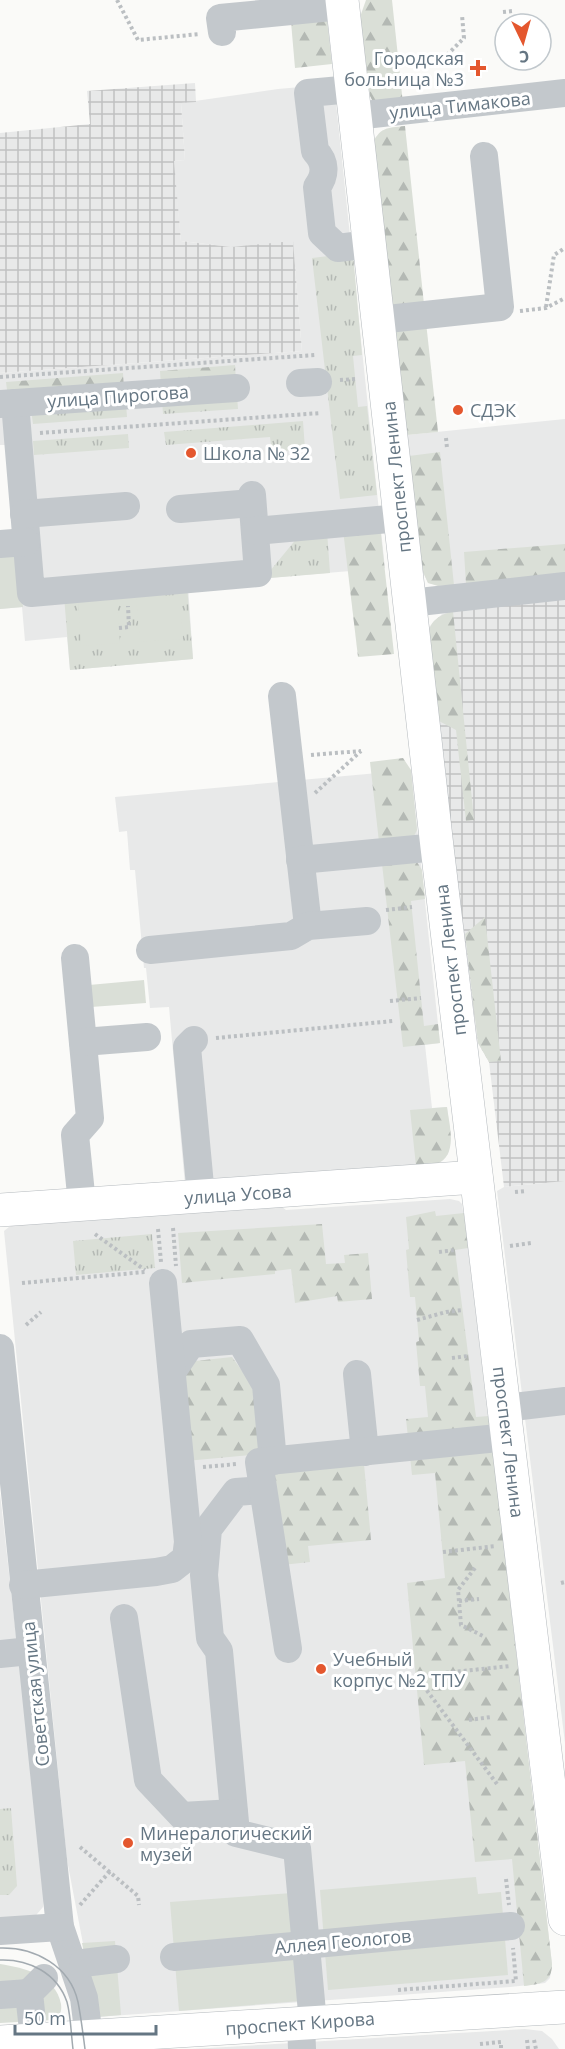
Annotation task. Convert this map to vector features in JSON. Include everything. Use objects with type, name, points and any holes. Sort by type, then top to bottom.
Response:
[{"type":"main road","name":"проспект Ленина","points":[[342,3],[476,1177],[506,1423],[557,1771],[565,1919]]},
{"type":"main road","name":"улица Усова","points":[[0,1210],[476,1177]]},
{"type":"main road","name":"проспект Кирова","points":[[0,2042],[305,2032],[565,2007]]},
{"type":"street","points":[[222,33],[220,18],[295,5],[342,3]]},
{"type":"street","name":"улица Тимакова","points":[[324,168],[315,151],[308,93],[353,103],[565,93]]},
{"type":"street","points":[[378,320],[500,307],[484,156]]},
{"type":"street","points":[[360,164],[324,168],[317,187],[322,233],[338,248],[369,244]]},
{"type":"street","name":"улица Пирогова","points":[[7,403],[236,388]]},
{"type":"street","points":[[7,403],[17,435],[24,514],[13,543],[31,593],[258,573],[252,499],[180,509]]},
{"type":"street","points":[[24,514],[126,506]]},
{"type":"street","points":[[255,531],[400,518]]},
{"type":"street","points":[[410,603],[565,586]]},
{"type":"street","points":[[282,696],[308,926]]},
{"type":"street","points":[[300,860],[437,847]]},
{"type":"street","points":[[150,950],[291,936],[308,926],[374,916]]},
{"type":"street","points":[[75,958],[90,1118],[75,1135],[82,1204]]},
{"type":"street","points":[[83,1042],[147,1037]]},
{"type":"street","points":[[194,1040],[187,1047],[201,1196]]},
{"type":"street","points":[[23,1585],[156,1572],[172,1569],[186,1558],[188,1542],[163,1283]]},
{"type":"street","points":[[172,1372],[191,1344],[240,1340],[266,1385],[266,1461],[262,1490],[288,1648]]},
{"type":"street","name":"Советская улица","points":[[0,1348],[7,1496],[23,1585],[60,1927],[84,1998],[70,2041]]},
{"type":"street","points":[[357,1374],[365,1452]]},
{"type":"street","points":[[266,1461],[365,1452],[506,1423],[565,1401]]},
{"type":"street","points":[[262,1490],[236,1492],[208,1529],[204,1575],[210,1638],[219,1651],[236,1833],[297,1848],[306,1945],[305,2032]]},
{"type":"street","points":[[124,1618],[148,1780],[182,1816],[234,1813]]},
{"type":"street","points":[[0,1654],[30,1651]]},
{"type":"street","name":"Аллея Геологов","points":[[174,1956],[511,1926]]},
{"type":"street","points":[[0,1931],[60,1927]]},
{"type":"street","points":[[83,1963],[116,1959]]},
{"type":"street","points":[[0,1995],[36,1986],[32,2021]]},
{"type":"path","points":[[117,0],[138,40],[222,33]]},
{"type":"path","points":[[503,12],[513,11]]},
{"type":"path","points":[[447,55],[464,38],[462,15]]},
{"type":"path","points":[[546,308],[555,255],[565,248]]},
{"type":"path","points":[[500,307],[511,312],[546,308],[565,298]]},
{"type":"path","points":[[0,376],[311,374]]},
{"type":"path","points":[[17,435],[321,413]]},
{"type":"path","points":[[446,438],[447,448]]},
{"type":"path","points":[[289,757],[361,751],[295,811]]},
{"type":"path","points":[[374,916],[412,907]]},
{"type":"path","points":[[390,1001],[421,998]]},
{"type":"path","points":[[194,1040],[393,1021]]},
{"type":"path","points":[[515,1192],[526,1191]]},
{"type":"path","points":[[158,1229],[163,1283]]},
{"type":"path","points":[[22,1283],[147,1272],[95,1234]]},
{"type":"path","points":[[509,1246],[531,1243]]},
{"type":"path","points":[[439,1252],[455,1250]]},
{"type":"path","points":[[417,1320],[463,1310]]},
{"type":"path","points":[[26,1325],[41,1312]]},
{"type":"path","points":[[452,1358],[468,1356]]},
{"type":"path","points":[[208,1467],[266,1461]]},
{"type":"path","points":[[443,1552],[473,1549]]},
{"type":"path","points":[[475,1568],[458,1590],[461,1625],[483,1636]]},
{"type":"path","points":[[459,1601],[479,1599]]},
{"type":"path","points":[[486,1669],[416,1676],[497,1784]]},
{"type":"path","points":[[469,1720],[491,1717]]},
{"type":"path","points":[[80,1847],[138,1896],[139,1905]]},
{"type":"path","points":[[84,1901],[110,1871]]},
{"type":"path","points":[[387,1990],[516,1981]]},
{"type":"path","points":[[527,2040],[528,2049]]},
{"type":"path","points":[[534,2040],[536,2049]]},
{"type":"path","points":[[480,2044],[501,2042],[501,2049]]},
{"type":"shaded area","points":[[195,83],[196,102],[181,103],[185,160],[174,161],[181,241],[231,247],[293,241],[302,351],[0,373],[0,133],[90,124],[87,91]]},
{"type":"shaded area","name":"Школа № 32","points":[[334,84],[385,568],[188,585],[193,659],[70,670],[67,637],[25,641],[22,607],[0,609],[0,538],[16,540],[8,445],[0,445],[0,373],[302,351],[293,242],[231,247],[181,241],[173,161],[185,160],[181,103],[278,89]]},
{"type":"shaded area","points":[[565,419],[565,573],[444,586],[428,583],[423,572],[407,435]]},
{"type":"shaded area","points":[[565,598],[565,1181],[504,1187],[489,1062],[478,1043],[437,720],[429,627],[442,614],[453,611]]},
{"type":"shaded area","points":[[411,770],[440,1043],[425,1045],[432,1108],[447,1107],[451,1139],[448,1154],[437,1163],[185,1185],[169,1007],[150,1008],[135,870],[130,870],[127,831],[119,832],[115,797]]},
{"type":"shaded area","points":[[565,1181],[565,1743],[497,1191],[504,1187]]},
{"type":"shaded area","points":[[450,1199],[462,1204],[468,1248],[552,1964],[550,1978],[545,1983],[510,1987],[97,2017],[67,1860],[4,1231],[16,1224],[278,1204],[286,1210]]},
{"type":"shaded area","points":[[0,1493],[45,1893],[43,1907],[32,1920],[0,1922]]},
{"type":"shaded area","points":[[525,2029],[542,2031],[559,2049],[192,2049]]},
{"type":"green space","points":[[366,0],[392,0],[403,104],[374,104],[370,96],[360,17]]},
{"type":"green space","points":[[327,19],[332,64],[295,68],[291,22]]},
{"type":"green space","points":[[405,126],[424,304],[391,308],[371,146],[377,135],[384,130]]},
{"type":"green space","points":[[353,253],[362,355],[353,356],[358,407],[367,406],[377,495],[340,499],[312,258]]},
{"type":"green space","points":[[426,322],[438,432],[407,435],[393,326]]},
{"type":"green space","points":[[235,365],[236,381],[161,387],[160,371]]},
{"type":"green space","points":[[123,373],[124,389],[8,398],[6,382]]},
{"type":"green space","points":[[237,395],[238,409],[163,414],[162,401]]},
{"type":"green space","points":[[126,403],[127,417],[33,424],[31,410]]},
{"type":"green space","points":[[303,421],[305,449],[272,452],[270,437],[166,445],[164,432]]},
{"type":"green space","points":[[128,434],[129,448],[34,455],[33,441]]},
{"type":"green space","points":[[440,452],[454,585],[438,586],[428,583],[423,572],[409,456]]},
{"type":"green space","points":[[380,526],[394,654],[358,657],[343,530]]},
{"type":"green space","points":[[327,531],[330,573],[270,578],[270,571],[297,538]]},
{"type":"green space","points":[[565,544],[565,573],[466,584],[464,552]]},
{"type":"green space","points":[[17,546],[23,607],[0,609],[0,548]]},
{"type":"green space","points":[[187,585],[193,659],[70,670],[64,596]]},
{"type":"green space","points":[[180,595],[183,639],[140,642],[136,598]]},
{"type":"green space","points":[[117,600],[120,643],[81,646],[78,603]]},
{"type":"green space","points":[[453,611],[474,820],[466,821],[456,730],[437,720],[428,635],[436,619]]},
{"type":"green space","points":[[403,758],[411,770],[417,830],[414,836],[379,842],[370,762]]},
{"type":"green space","points":[[417,862],[422,870],[425,899],[411,901],[424,1026],[438,1024],[440,1043],[403,1047],[382,864]]},
{"type":"green space","points":[[485,917],[501,1061],[489,1062],[478,1043],[465,934]]},
{"type":"green space","points":[[144,980],[146,1003],[91,1007],[89,985]]},
{"type":"green space","points":[[447,1107],[451,1139],[448,1155],[436,1164],[416,1166],[410,1110]]},
{"type":"green space","points":[[435,1211],[436,1216],[464,1213],[468,1248],[455,1250],[476,1417],[489,1416],[552,1964],[547,1979],[524,1986],[512,1859],[475,1862],[465,1761],[424,1765],[407,1583],[445,1578],[435,1473],[412,1475],[406,1419],[428,1417],[425,1386],[420,1386],[415,1297],[410,1297],[406,1217]]},
{"type":"green space","points":[[322,1224],[326,1264],[345,1263],[344,1255],[368,1253],[372,1299],[338,1302],[337,1296],[295,1303],[291,1269],[275,1271],[275,1274],[182,1283],[178,1233]]},
{"type":"green space","points":[[152,1234],[155,1268],[76,1275],[73,1241]]},
{"type":"green space","points":[[232,1357],[256,1390],[261,1454],[186,1461],[186,1362]]},
{"type":"green space","points":[[364,1464],[371,1540],[308,1546],[310,1562],[282,1565],[273,1474]]},
{"type":"green space","points":[[11,1808],[17,1886],[9,1895],[0,1895],[0,1809]]},
{"type":"green space","points":[[476,1877],[478,1894],[501,1892],[508,1975],[328,1990],[320,1890]]},
{"type":"green space","points":[[292,1893],[301,2001],[179,2011],[170,1902]]},
{"type":"green space","points":[[115,1941],[121,2015],[97,2017],[82,1943]]},
{"type":"green space","points":[[0,1964],[29,1971],[46,1980],[58,1994],[61,2004],[59,2015],[53,2020],[0,2023]]},
{"type":"tram line","points":[[0,1948],[38,1955],[49,1961],[67,1978],[78,2002],[85,2049]]},
{"type":"tram line","points":[[0,1960],[31,1965],[56,1983],[67,2002],[73,2049]]},
{"type":"place","name":"Городская больница №3","points":[[478,68]]},
{"type":"place","name":"СДЭК","points":[[458,410]]},
{"type":"place","name":"Школа № 32","points":[[191,453]]},
{"type":"place","name":"Учебный корпус №2 ТПУ","points":[[321,1669]]},
{"type":"place","name":"Минералогический музей","points":[[128,1843]]}]
